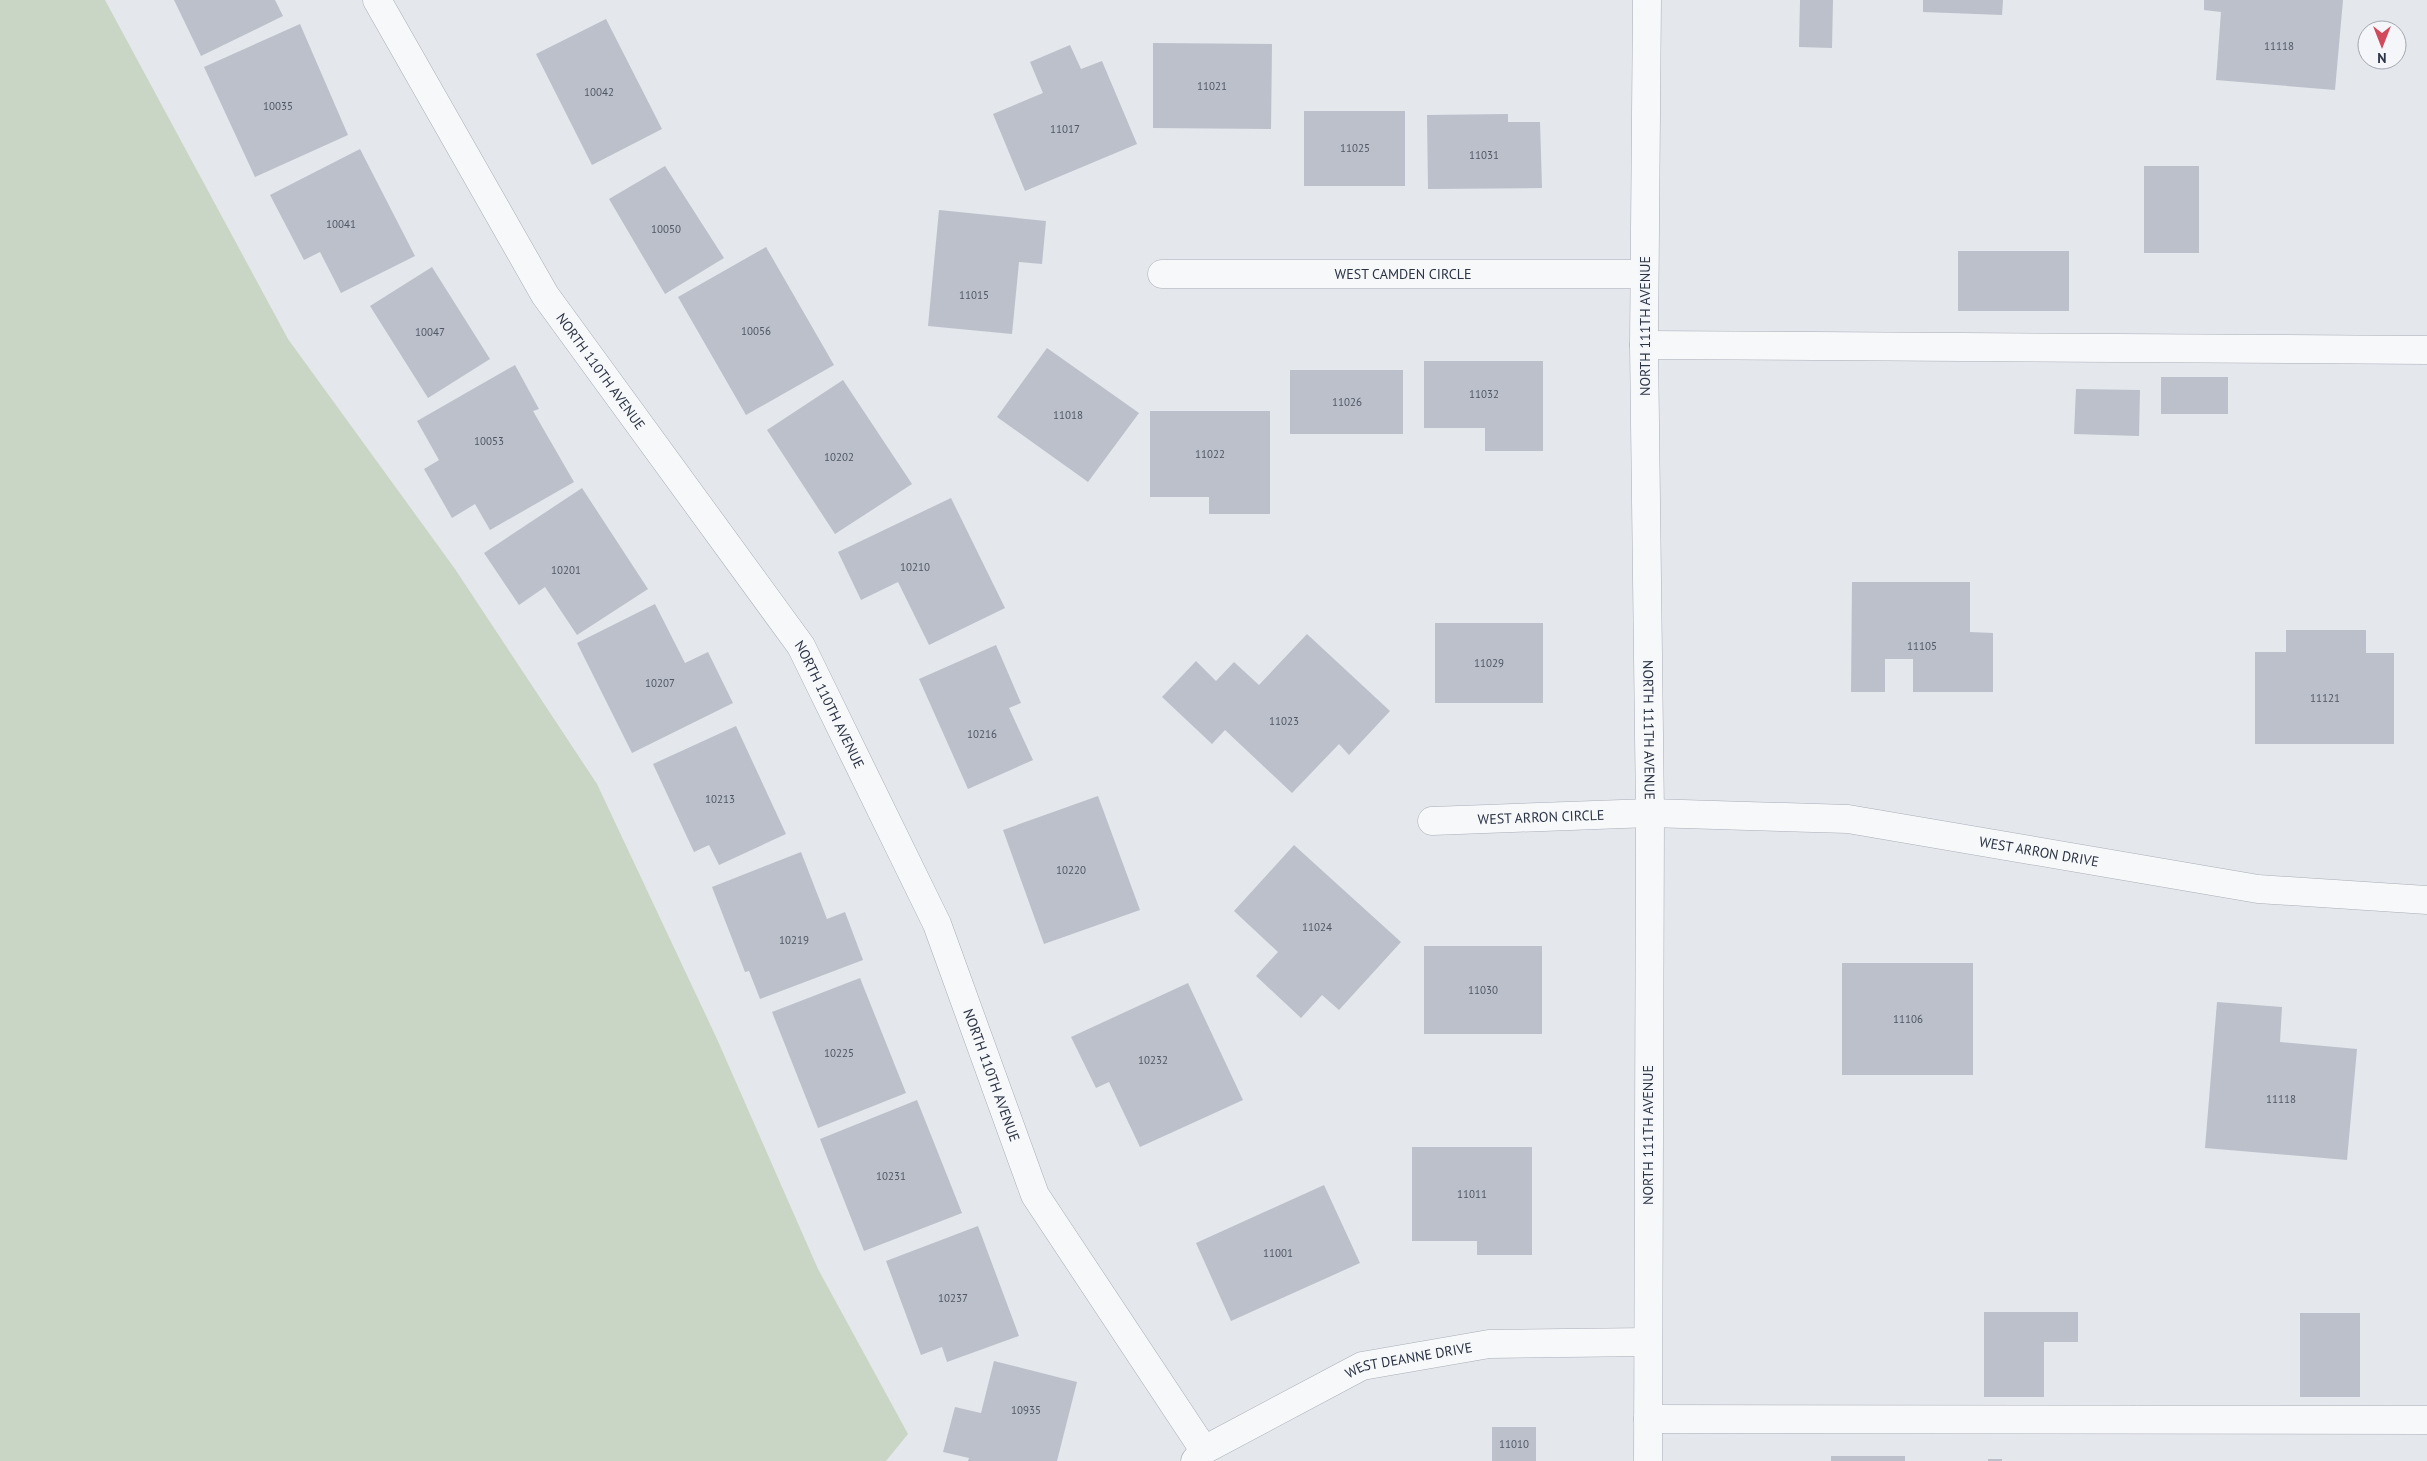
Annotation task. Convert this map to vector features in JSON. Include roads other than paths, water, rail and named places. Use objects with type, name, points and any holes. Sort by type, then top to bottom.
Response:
[{"type":"street","name":"NORTH 110TH AVENUE","points":[[377,0],[545,295],[801,646],[937,924],[1035,1195],[1200,1455]]},
{"type":"street","name":"NORTH 111TH AVENUE","points":[[1647,0],[1644,346],[1650,813],[1648,1461]]},
{"type":"street","name":"WEST CAMDEN CIRCLE","points":[[1162,274],[1644,274]]},
{"type":"street","points":[[1644,346],[2427,350]]},
{"type":"street","name":"WEST ARRON CIRCLE","points":[[1432,821],[1650,813]]},
{"type":"street","name":"WEST ARRON DRIVE","points":[[1650,813],[1848,818],[2258,889],[2427,900]]},
{"type":"street","name":"WEST DEANNE DRIVE","points":[[1200,1455],[1362,1366],[1489,1344],[1647,1342]]},
{"type":"street","points":[[1648,1419],[2427,1420]]}]
